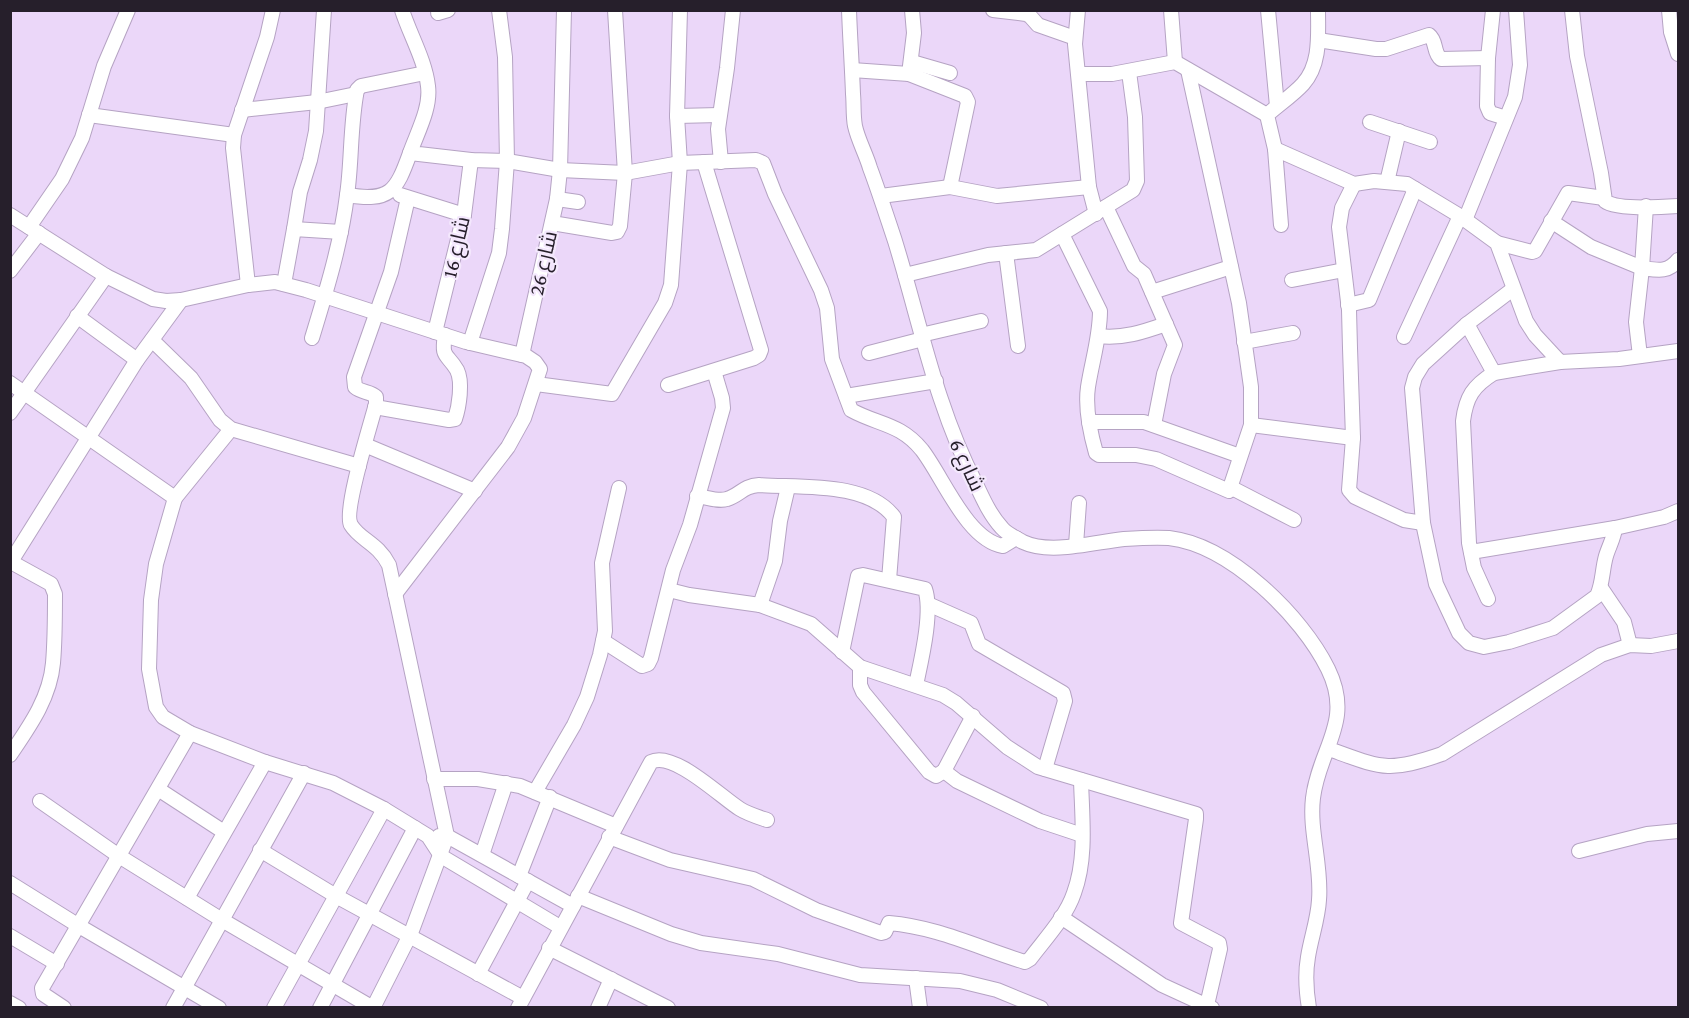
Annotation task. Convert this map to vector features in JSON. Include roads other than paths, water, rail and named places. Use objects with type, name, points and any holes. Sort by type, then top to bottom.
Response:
[{"type":"street","points":[[10,271],[62,179],[82,138],[104,66],[128,10]]},
{"type":"street","points":[[248,285],[233,148],[234,135],[258,65],[273,10]]},
{"type":"street","points":[[284,284],[300,192],[316,131],[324,10]]},
{"type":"street","points":[[347,195],[379,197],[399,182],[428,96],[425,73],[402,10]]},
{"type":"street","points":[[470,343],[499,253],[507,161],[505,57],[499,10]]},
{"type":"street","name":"شارع 26","points":[[522,355],[557,199],[560,170],[564,10]]},
{"type":"street","points":[[552,223],[612,233],[617,232],[620,226],[626,173],[615,10]]},
{"type":"street","points":[[536,384],[609,394],[615,390],[665,303],[671,285],[680,163],[677,116],[680,10]]},
{"type":"street","points":[[722,162],[718,129],[719,115],[733,10]]},
{"type":"street","name":"شارع 6","points":[[849,10],[855,126],[881,196],[950,428],[969,472],[994,518],[1004,530],[1016,538]]},
{"type":"street","points":[[910,68],[914,33],[912,10]]},
{"type":"street","points":[[993,10],[1026,14],[1038,25],[1075,38]]},
{"type":"street","points":[[1078,10],[1075,38],[1089,187],[1134,266],[1142,271],[1175,345],[1164,374],[1154,425]]},
{"type":"street","points":[[1171,10],[1175,62]]},
{"type":"street","points":[[1268,10],[1272,110],[1281,225]]},
{"type":"street","points":[[1272,110],[1303,84],[1311,71],[1318,40],[1317,10]]},
{"type":"street","points":[[1493,10],[1488,58],[1488,111],[1506,118]]},
{"type":"street","points":[[1404,337],[1462,218],[1515,97],[1520,65],[1516,10]]},
{"type":"street","points":[[1572,10],[1577,56],[1601,172],[1604,198],[1609,204],[1678,206]]},
{"type":"street","points":[[1670,10],[1678,54]]},
{"type":"street","points":[[1318,40],[1386,49],[1429,35],[1433,39],[1437,56],[1441,59],[1488,58]]},
{"type":"street","points":[[1078,74],[1129,72],[1175,62],[1272,110]]},
{"type":"street","points":[[910,68],[967,98],[950,187]]},
{"type":"street","points":[[852,70],[910,68],[950,73]]},
{"type":"street","points":[[1062,234],[1100,311],[1098,336],[1088,388],[1089,422],[1097,454],[1136,455],[1156,459],[1229,491],[1251,425],[1251,387],[1231,267],[1188,70]]},
{"type":"street","points":[[905,274],[988,255],[1036,250],[1133,190],[1137,181],[1135,117],[1129,72]]},
{"type":"street","points":[[312,338],[341,232],[347,195],[356,93],[361,87],[425,73]]},
{"type":"street","points":[[242,110],[317,102],[356,93]]},
{"type":"street","points":[[89,115],[234,135]]},
{"type":"street","points":[[677,116],[719,115]]},
{"type":"street","points":[[1370,122],[1430,142]]},
{"type":"street","points":[[1387,182],[1399,131]]},
{"type":"street","points":[[1275,149],[1354,184],[1387,182],[1407,184],[1497,243],[1532,252],[1535,251],[1568,193],[1604,198]]},
{"type":"street","points":[[410,153],[471,160],[507,161],[560,170],[626,173],[680,163],[756,160],[763,163],[775,194],[821,290],[827,308],[832,359],[851,410],[890,425],[905,434],[921,449],[969,522],[986,538],[1003,546],[1016,538],[1041,547],[1128,539],[1171,538],[1201,548],[1233,564],[1259,583],[1294,618],[1327,667],[1336,689],[1338,704],[1337,723],[1318,775],[1314,795],[1319,900],[1307,957],[1308,1000],[1298,1008]]},
{"type":"street","name":"شارع 16","points":[[440,334],[464,215],[471,160]]},
{"type":"street","points":[[668,385],[754,358],[761,350],[704,162]]},
{"type":"street","points":[[1354,184],[1339,217],[1348,305],[1353,438],[1349,487],[1351,494],[1404,520],[1423,523]]},
{"type":"street","points":[[881,196],[950,187],[997,196],[1089,187]]},
{"type":"street","points":[[1348,305],[1369,300],[1415,189]]},
{"type":"street","points":[[390,191],[464,215]]},
{"type":"street","points":[[39,801],[119,856],[222,920],[373,1008],[409,936],[447,836],[389,565],[377,547],[353,528],[349,517],[376,397],[355,387],[354,377],[399,246],[408,198]]},
{"type":"street","points":[[557,199],[578,202]]},
{"type":"street","points":[[1640,356],[1636,322],[1646,206]]},
{"type":"street","points":[[10,215],[106,276],[153,299],[181,300],[248,285],[275,282],[470,343],[522,355],[535,362],[540,369],[536,384],[524,418],[508,447],[395,594]]},
{"type":"street","points":[[1551,221],[1591,247],[1642,268],[1666,271],[1678,260]]},
{"type":"street","points":[[294,229],[341,232]]},
{"type":"street","points":[[1497,243],[1526,321],[1535,335],[1560,362]]},
{"type":"street","points":[[1006,253],[1018,346]]},
{"type":"street","points":[[1152,292],[1231,267]]},
{"type":"street","points":[[1292,280],[1344,270]]},
{"type":"street","points":[[10,414],[106,276]]},
{"type":"street","points":[[1513,289],[1467,324],[1423,364],[1415,377],[1412,388],[1423,523],[1436,584],[1459,633],[1469,643],[1484,647],[1509,642],[1553,628],[1598,596],[1615,528]]},
{"type":"street","points":[[10,755],[34,720],[48,684],[53,665],[55,594],[51,584],[11,562],[137,360],[181,300]]},
{"type":"street","points":[[77,316],[137,360]]},
{"type":"street","points":[[869,353],[981,321]]},
{"type":"street","points":[[1098,336],[1111,338],[1129,336],[1166,324]]},
{"type":"street","points":[[1467,324],[1494,373]]},
{"type":"street","points":[[1244,342],[1293,333]]},
{"type":"street","points":[[375,407],[449,420],[455,419],[460,382],[456,369],[444,354],[440,334]]},
{"type":"street","points":[[152,340],[192,378],[220,420],[231,429],[359,466]]},
{"type":"street","points":[[1488,599],[1474,568],[1471,552],[1463,421],[1465,403],[1471,393],[1494,373],[1560,362],[1619,359],[1678,351]]},
{"type":"street","points":[[603,640],[638,664],[646,666],[648,664],[673,570],[690,525],[723,408],[714,371]]},
{"type":"street","points":[[846,396],[936,381]]},
{"type":"street","points":[[10,383],[175,498]]},
{"type":"street","points":[[1089,422],[1136,421],[1154,425],[1240,456]]},
{"type":"street","points":[[1251,425],[1353,438]]},
{"type":"street","points":[[231,429],[175,498],[156,564],[151,600],[149,669],[156,707],[163,717],[190,733],[265,762],[333,783],[384,809],[428,836],[441,856],[560,927]]},
{"type":"street","points":[[365,445],[475,491]]},
{"type":"street","points":[[697,496],[727,499],[750,486],[829,488],[875,500],[892,514],[895,522],[889,580]]},
{"type":"street","points":[[760,606],[775,561],[780,521],[788,487]]},
{"type":"street","points":[[1230,487],[1294,519]]},
{"type":"street","points":[[535,792],[587,698],[603,640],[605,606],[602,563],[619,488]]},
{"type":"street","points":[[1076,545],[1079,503]]},
{"type":"street","points":[[1471,552],[1615,528],[1664,517],[1678,511]]},
{"type":"street","points":[[842,652],[858,576],[889,580],[925,589],[928,604],[923,651],[916,686]]},
{"type":"street","points":[[1601,588],[1624,622],[1630,645]]},
{"type":"street","points":[[669,590],[760,606],[811,624],[860,667],[943,695],[972,716],[1007,747],[1038,767],[1196,814],[1181,923],[1219,943],[1220,950],[1210,1006],[1162,985],[1061,917]]},
{"type":"street","points":[[928,604],[971,623],[979,644],[1063,693],[1065,701],[1045,769]]},
{"type":"street","points":[[1329,749],[1376,766],[1398,767],[1413,764],[1442,754],[1601,656],[1630,645],[1651,646],[1678,641]]},
{"type":"street","points":[[860,667],[860,685],[869,701],[929,772],[936,776],[944,771],[972,716]]},
{"type":"street","points":[[52,1004],[43,994],[42,988],[190,733]]},
{"type":"street","points":[[260,850],[369,915],[478,974],[520,1003],[648,766],[655,760],[660,759],[693,773],[743,811],[767,820]]},
{"type":"street","points":[[187,898],[265,762]]},
{"type":"street","points":[[944,771],[957,781],[1040,821],[1082,835]]},
{"type":"street","points":[[173,1008],[304,773]]},
{"type":"street","points":[[435,779],[478,778],[506,783],[550,798],[660,857],[753,879],[816,910],[881,933],[885,932],[889,923],[914,926],[955,937],[1025,962],[1030,959],[1061,917],[1074,894],[1079,875],[1082,835],[1081,780]]},
{"type":"street","points":[[482,855],[506,783]]},
{"type":"street","points":[[158,789],[225,832]]},
{"type":"street","points":[[478,974],[517,901],[550,798]]},
{"type":"street","points":[[274,1008],[384,809]]},
{"type":"street","points":[[320,1008],[415,828]]},
{"type":"street","points":[[1579,851],[1647,834],[1678,831]]},
{"type":"street","points":[[428,836],[447,836],[524,878],[575,901],[701,943],[778,954],[860,975],[960,981],[998,990],[1041,1008]]},
{"type":"street","points":[[10,883],[219,1008]]},
{"type":"street","points":[[10,936],[57,964]]},
{"type":"street","points":[[549,948],[668,1008]]},
{"type":"street","points":[[916,978],[920,1008]]},
{"type":"street","points":[[598,1008],[611,979]]},
{"type":"street","points":[[10,1003],[19,1008]]}]
